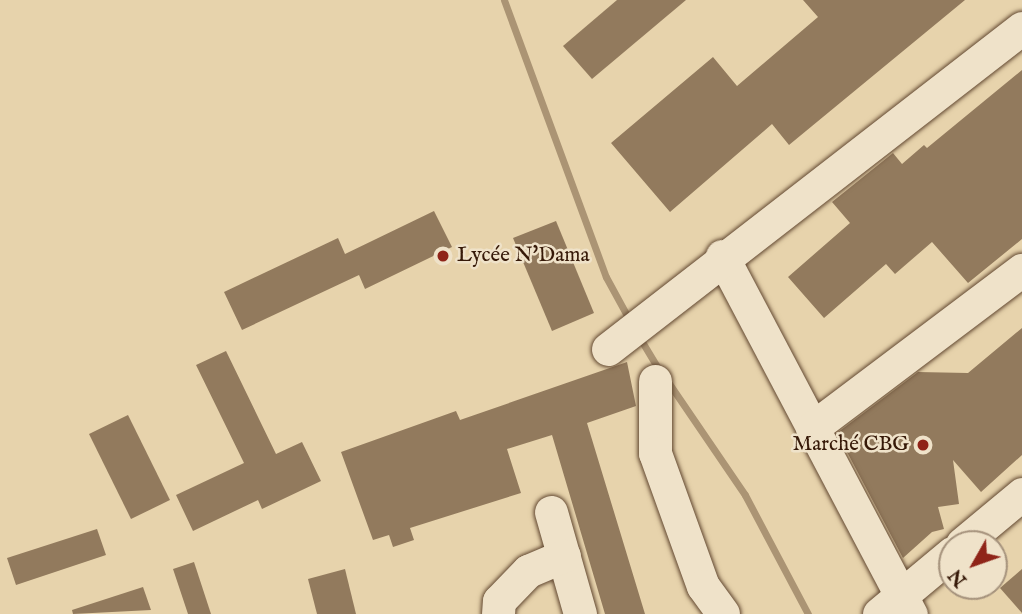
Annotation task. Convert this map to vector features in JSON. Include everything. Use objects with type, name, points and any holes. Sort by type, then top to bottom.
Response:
[{"type":"street","points":[[619,340],[714,262],[1022,28]]},
{"type":"street","points":[[714,262],[812,428],[894,608],[938,566]]},
{"type":"street","points":[[812,428],[1022,270]]},
{"type":"street","points":[[655,381],[655,453],[703,586],[723,614]]},
{"type":"street","points":[[979,530],[1022,494]]},
{"type":"street","points":[[551,512],[580,614]]},
{"type":"street","points":[[498,614],[499,601],[528,572],[564,556]]},
{"type":"building","points":[[617,0],[686,0],[592,79],[563,46]]},
{"type":"building","points":[[803,0],[965,0],[789,145],[772,124],[670,212],[611,143],[713,57],[737,86],[818,17]]},
{"type":"building","points":[[1022,70],[1022,239],[968,283],[932,242],[895,274],[886,264],[824,318],[788,277],[850,223],[832,202],[893,153],[902,164],[924,145],[927,148]]},
{"type":"building","points":[[434,211],[452,247],[365,289],[359,275],[242,330],[224,292],[338,238],[345,254]]},
{"type":"building","points":[[556,221],[594,313],[552,331],[513,238]]},
{"type":"building","points":[[1022,328],[1022,455],[981,492],[953,460],[959,504],[938,507],[944,529],[932,532],[903,558],[837,433],[918,372],[968,373]]},
{"type":"building","points":[[226,351],[276,454],[302,442],[321,481],[262,509],[258,500],[193,531],[176,495],[244,463],[196,365]]},
{"type":"building","points":[[627,362],[636,406],[587,423],[645,614],[605,614],[552,435],[507,449],[521,493],[410,528],[414,540],[393,547],[389,535],[373,540],[341,452],[456,411],[460,420]]},
{"type":"building","points":[[128,415],[170,500],[131,519],[89,434]]},
{"type":"building","points":[[97,529],[106,555],[16,585],[7,558]]},
{"type":"building","points":[[194,562],[211,614],[188,614],[173,569]]},
{"type":"building","points":[[345,569],[356,614],[317,614],[308,579]]},
{"type":"building","points":[[1022,569],[1022,613],[1008,597],[1008,581]]},
{"type":"building","points":[[143,587],[151,610],[73,614],[72,610]]},
{"type":"waterway","points":[[504,0],[606,277],[630,321]]},
{"type":"waterway","points":[[638,335],[659,370]]},
{"type":"waterway","points":[[666,379],[745,495],[808,614]]},
{"type":"place","name":"Lycée N'Dama","points":[[443,256]]},
{"type":"place","name":"Marché CBG","points":[[923,445]]}]
